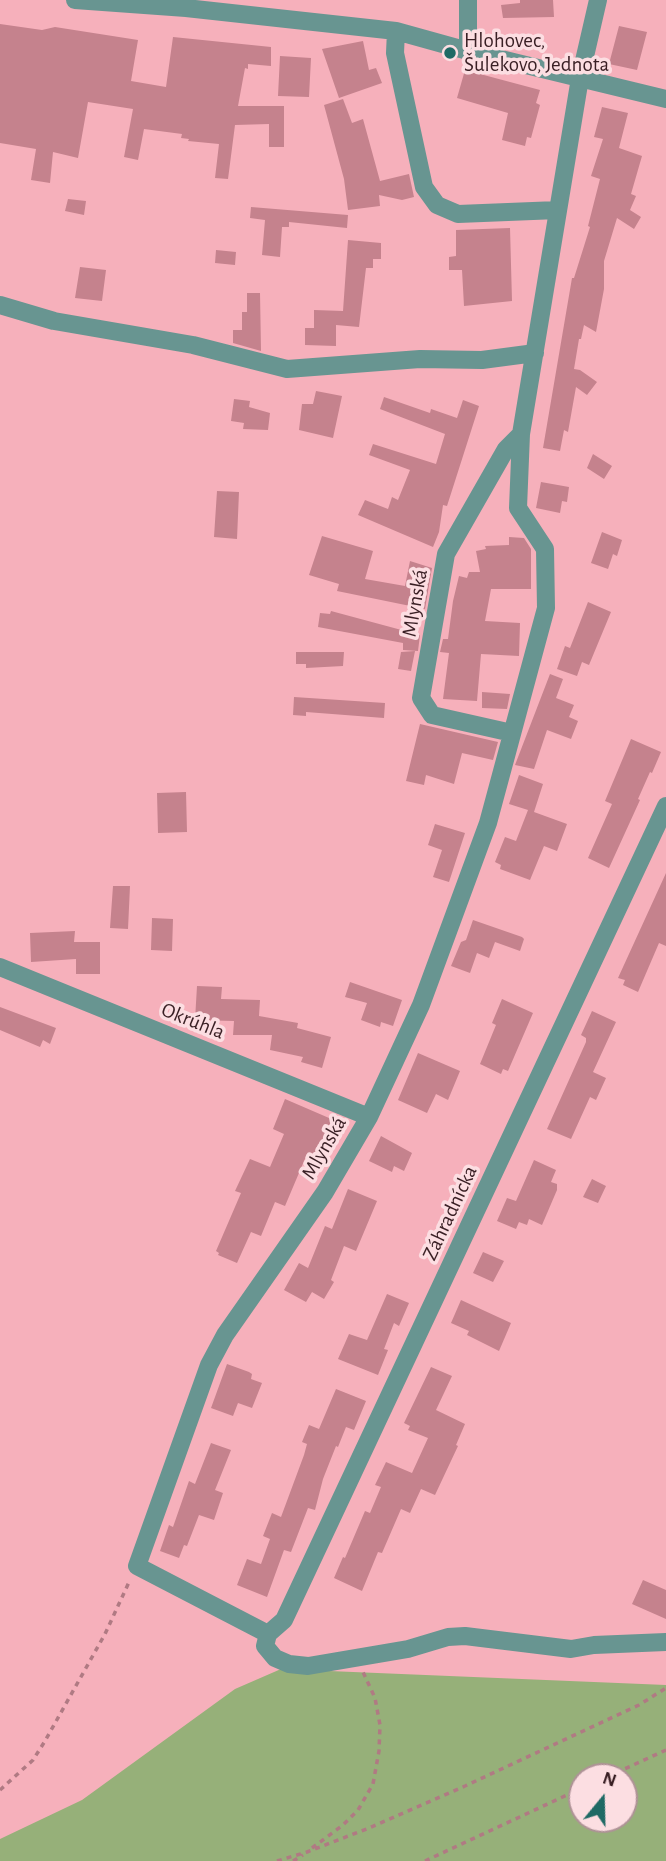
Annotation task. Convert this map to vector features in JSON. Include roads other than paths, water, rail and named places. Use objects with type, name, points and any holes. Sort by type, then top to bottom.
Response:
[{"type":"street","points":[[75,0],[396,31],[666,99]]},
{"type":"street","points":[[468,0],[468,51]]},
{"type":"street","name":"Mlynská","points":[[268,1634],[137,1566],[209,1365],[225,1335],[325,1192],[369,1117],[421,1005],[488,823],[545,608],[545,549],[518,508],[521,434],[580,78],[598,0]]},
{"type":"street","points":[[396,31],[395,53],[424,187],[437,205],[458,215],[558,210]]},
{"type":"street","points":[[0,305],[54,321],[193,345],[286,369],[420,359],[482,360],[535,353]]},
{"type":"street","name":"Mlynská","points":[[512,733],[432,715],[421,698],[446,554],[506,449],[521,434]]},
{"type":"street","name":"Záhradnícka","points":[[268,1634],[284,1620],[666,806]]},
{"type":"street","name":"Okrúhla","points":[[0,967],[369,1117]]},
{"type":"street","points":[[268,1634],[265,1646],[275,1658],[289,1664],[308,1666],[408,1649],[447,1637],[465,1636],[571,1649],[594,1645],[666,1642]]},
{"type":"place","name":"Hlohovec, Šulekovo, Jednota","points":[[450,53]]}]
